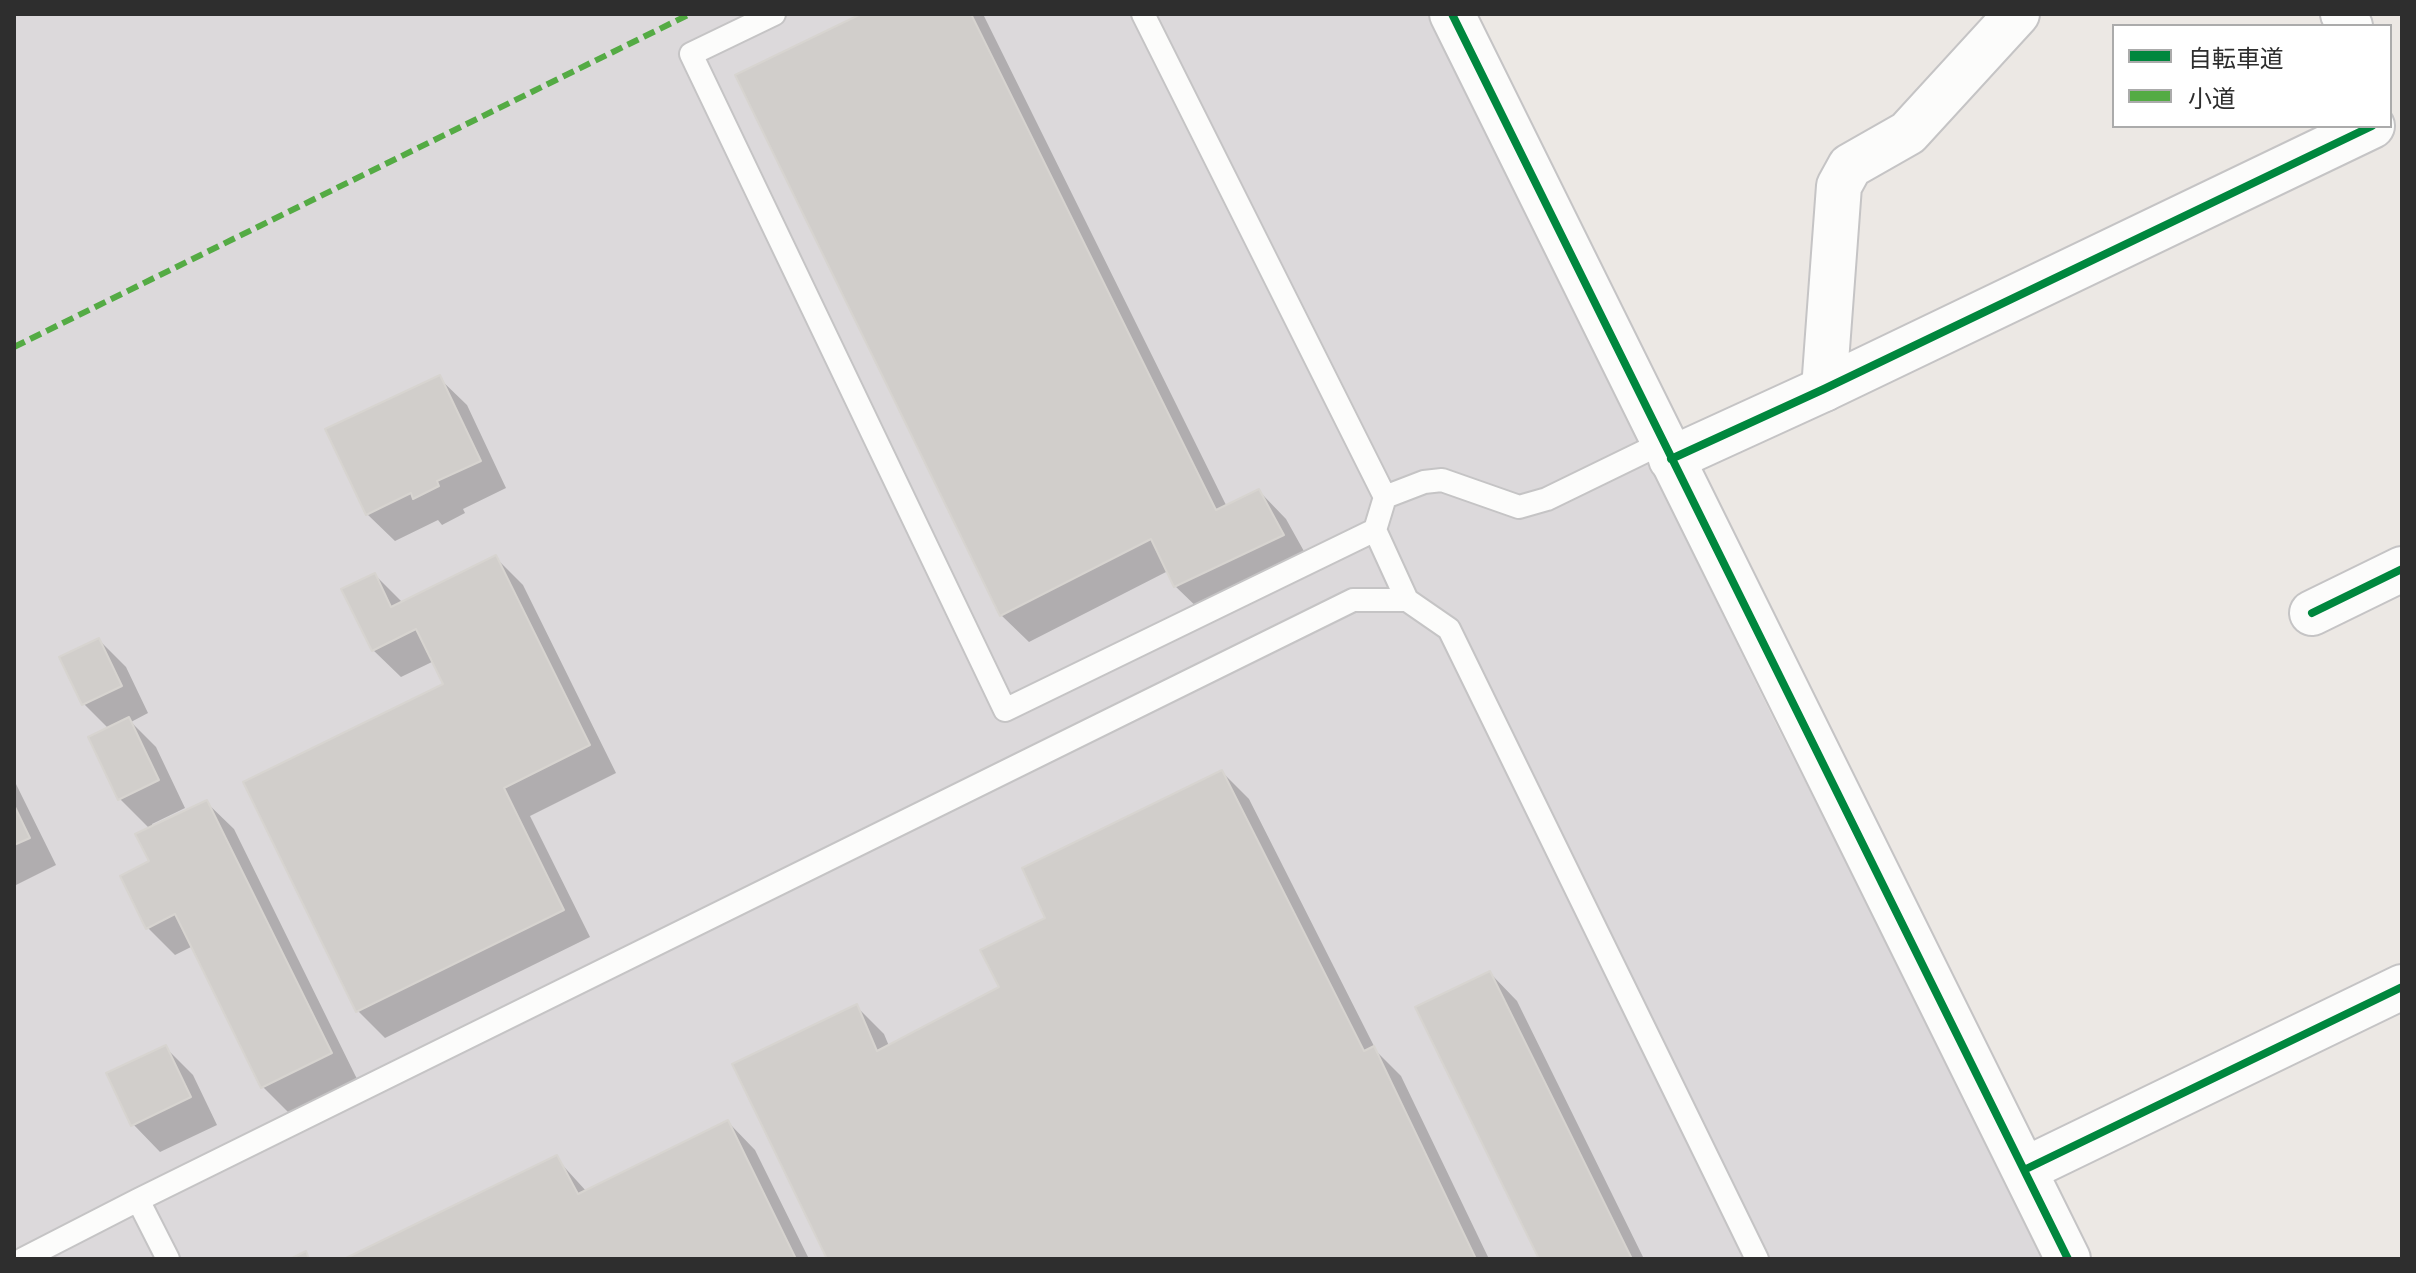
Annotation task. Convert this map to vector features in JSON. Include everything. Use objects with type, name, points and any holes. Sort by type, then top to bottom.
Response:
[{"type":"street","points":[[1452,14],[2068,1259]]},
{"type":"street","points":[[1824,389],[1839,186],[1850,166],[1908,133],[2017,14]]},
{"type":"street","points":[[1666,451],[1824,389],[2369,128]]},
{"type":"street","points":[[2312,613],[2402,569]]},
{"type":"street","points":[[2024,1170],[2402,987]]},
{"type":"lane","points":[[774,14],[691,54],[1005,710],[1375,530]]},
{"type":"lane","points":[[1143,14],[1385,497],[1375,530],[1407,600],[1449,629],[1757,1259]]},
{"type":"lane","points":[[1385,497],[1424,482],[1442,480],[1519,507],[1547,499],[1666,451]]},
{"type":"lane","points":[[23,1259],[1353,600],[1407,600]]},
{"type":"lane","points":[[138,1200],[168,1259]]},
{"type":"shaded area","points":[[14,14],[1429,14],[1776,724],[2047,1259],[14,1259]]},
{"type":"building","points":[[861,14],[971,14],[1216,510],[1259,489],[1284,535],[1174,587],[1151,539],[1000,616],[735,75]]},
{"type":"building","points":[[440,375],[481,461],[437,481],[439,486],[413,499],[411,493],[366,515],[325,429]]},
{"type":"building","points":[[496,555],[590,745],[504,788],[564,910],[356,1012],[243,782],[443,684],[416,629],[372,651],[341,589],[375,573],[391,607]]},
{"type":"building","points":[[99,638],[122,686],[82,705],[59,657]]},
{"type":"building","points":[[129,717],[159,780],[118,800],[88,737]]},
{"type":"building","points":[[1222,770],[1364,1051],[1374,1046],[1476,1259],[827,1259],[732,1064],[857,1004],[877,1051],[999,987],[980,950],[1045,918],[1022,868]]},
{"type":"building","points":[[207,800],[332,1053],[261,1088],[175,914],[146,929],[120,876],[149,861],[135,834]]},
{"type":"building","points":[[14,805],[30,838],[14,845]]},
{"type":"building","points":[[1490,971],[1632,1259],[1539,1259],[1415,1007]]},
{"type":"building","points":[[166,1045],[191,1097],[131,1126],[106,1073]]},
{"type":"building","points":[[728,1120],[796,1259],[344,1259],[557,1155],[578,1194]]},
{"type":"building","points":[[306,1251],[309,1259],[290,1259]]},
{"type":"marked path","points":[[14,347],[690,14]]},
{"type":"cycle path","points":[[1452,14],[2068,1259]]},
{"type":"cycle path","points":[[1671,459],[1824,389],[2368,128]]},
{"type":"cycle path","points":[[2312,613],[2402,569]]},
{"type":"cycle path","points":[[2024,1170],[2402,987]]}]
